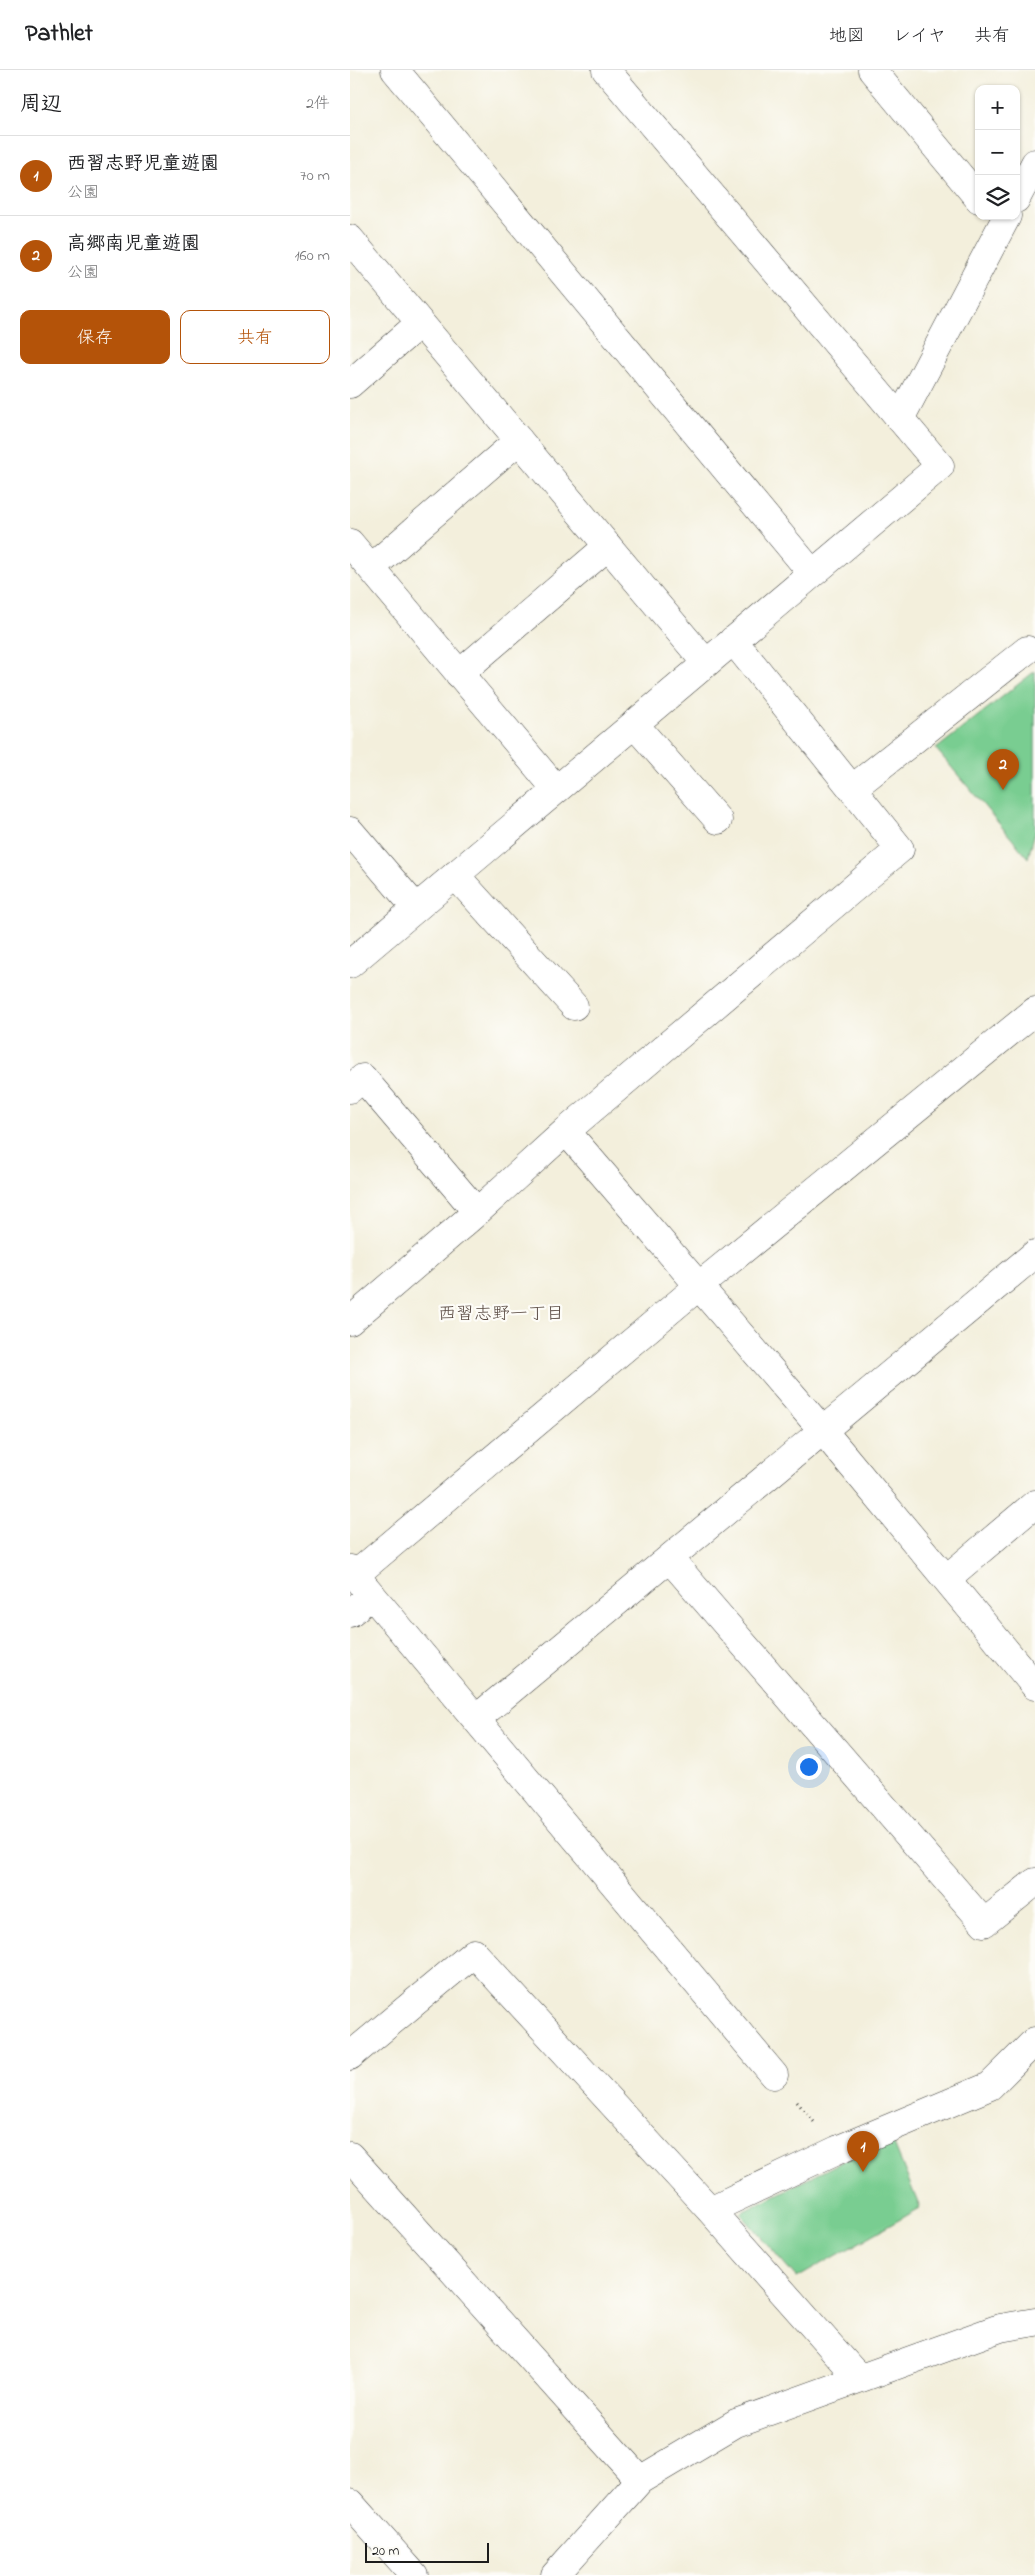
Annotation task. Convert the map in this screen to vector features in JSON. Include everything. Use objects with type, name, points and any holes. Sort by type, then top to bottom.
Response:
[{"type":"street","points":[[395,70],[812,573]]},
{"type":"street","points":[[350,964],[940,466],[606,70]]},
{"type":"street","points":[[872,70],[975,194]]},
{"type":"street","points":[[1020,191],[1035,163]]},
{"type":"street","points":[[900,419],[1001,220]]},
{"type":"street","points":[[350,239],[706,662]]},
{"type":"street","points":[[350,384],[420,322]]},
{"type":"street","points":[[371,568],[519,440]]},
{"type":"street","points":[[350,543],[556,789]]},
{"type":"street","points":[[459,674],[608,546]]},
{"type":"street","points":[[350,1321],[477,1212],[566,1131],[900,850],[853,788],[733,640]]},
{"type":"street","points":[[853,788],[1027,650]]},
{"type":"street","points":[[634,724],[718,820]]},
{"type":"street","points":[[350,831],[416,908]]},
{"type":"street","points":[[455,874],[574,1006]]},
{"type":"street","points":[[350,1613],[359,1580],[700,1285],[1035,1012]]},
{"type":"street","points":[[350,1089],[363,1078],[477,1212]]},
{"type":"street","points":[[566,1131],[700,1285],[1035,1686]]},
{"type":"street","points":[[476,1719],[824,1432],[1035,1254]]},
{"type":"street","points":[[946,1579],[1035,1504]]},
{"type":"street","points":[[670,1559],[984,1923],[1035,1882]]},
{"type":"street","points":[[359,1580],[774,2074]]},
{"type":"street","points":[[352,2050],[474,1952],[710,2210],[858,2377]]},
{"type":"street","points":[[710,2210],[837,2150],[990,2086],[1035,2041]]},
{"type":"street","points":[[350,2156],[640,2480]]},
{"type":"street","points":[[555,2575],[640,2480],[736,2423],[858,2377],[1000,2328],[1035,2322]]},
{"type":"street","points":[[350,2503],[414,2575]]},
{"type":"path","points":[[774,2074],[837,2150]]},
{"type":"green space","points":[[1035,671],[1035,832],[1028,858],[936,749]]},
{"type":"green space","points":[[891,2137],[920,2208],[797,2278],[740,2213]]},
{"type":"place","name":"高郷南児童遊園","points":[[1003,790]]},
{"type":"place","name":"西習志野児童遊園","points":[[863,2172]]},
{"type":"district","name":"西習志野一丁目","points":[[501,1313]]}]
